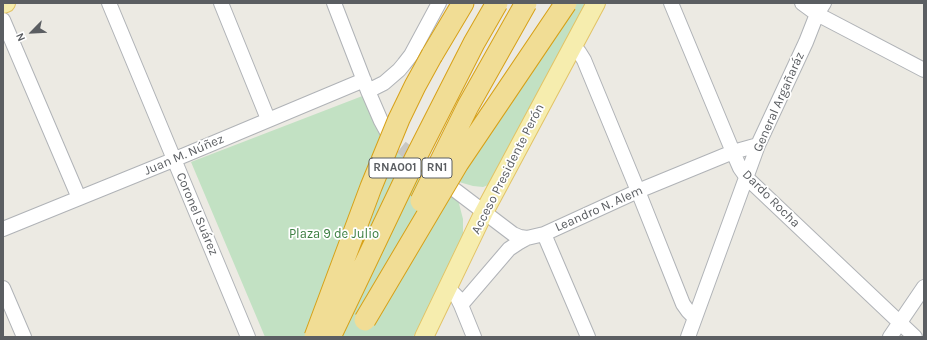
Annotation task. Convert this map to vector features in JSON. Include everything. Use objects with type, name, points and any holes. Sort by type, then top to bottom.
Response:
[{"type":"highway","points":[[316,337],[371,186],[399,119],[414,86],[463,3]]},
{"type":"highway","name":"RNA001","points":[[316,337],[412,133],[481,3]]},
{"type":"highway","name":"RN1","points":[[330,337],[415,159],[474,43],[497,3]]},
{"type":"highway","name":"RN1","points":[[361,329],[398,247],[468,106],[526,3]]},
{"type":"highway","points":[[361,329],[458,163],[566,3]]},
{"type":"main road","name":"Acceso Presidente Perón","points":[[424,337],[484,212],[596,3]]},
{"type":"street","name":"Coronel Suárez","points":[[109,3],[173,160],[248,337]]},
{"type":"street","points":[[221,3],[268,119]]},
{"type":"street","points":[[334,3],[366,85],[387,132]]},
{"type":"street","name":"Juan M. Núñez","points":[[3,230],[268,119],[366,85],[384,83],[399,70],[411,55],[439,3]]},
{"type":"street","name":"Dardo Rocha","points":[[671,3],[733,152],[740,168],[747,178],[915,337]]},
{"type":"street","points":[[802,3],[820,8],[924,70]]},
{"type":"street","name":"General Argañaráz","points":[[688,337],[758,146],[820,8]]},
{"type":"street","points":[[3,20],[79,198]]},
{"type":"street","points":[[573,45],[584,60],[683,304],[695,318]]},
{"type":"street","name":"Leandro N. Alem","points":[[461,305],[509,249],[527,238],[544,234],[733,152],[758,146]]},
{"type":"street","points":[[451,187],[513,234],[527,238]]},
{"type":"street","points":[[544,234],[588,337]]},
{"type":"street","points":[[3,288],[24,337]]},
{"type":"street","points":[[448,288],[461,305],[474,337]]},
{"type":"street","points":[[890,337],[922,295]]},
{"type":"green space","points":[[577,3],[586,3],[494,183],[483,187],[459,182],[478,151]]},
{"type":"green space","name":"Plaza 9 de Julio","points":[[365,95],[382,137],[397,153],[457,196],[463,219],[463,243],[413,337],[265,337],[191,162]]},
{"type":"tunnel","points":[[387,132],[396,143],[440,178]]}]
